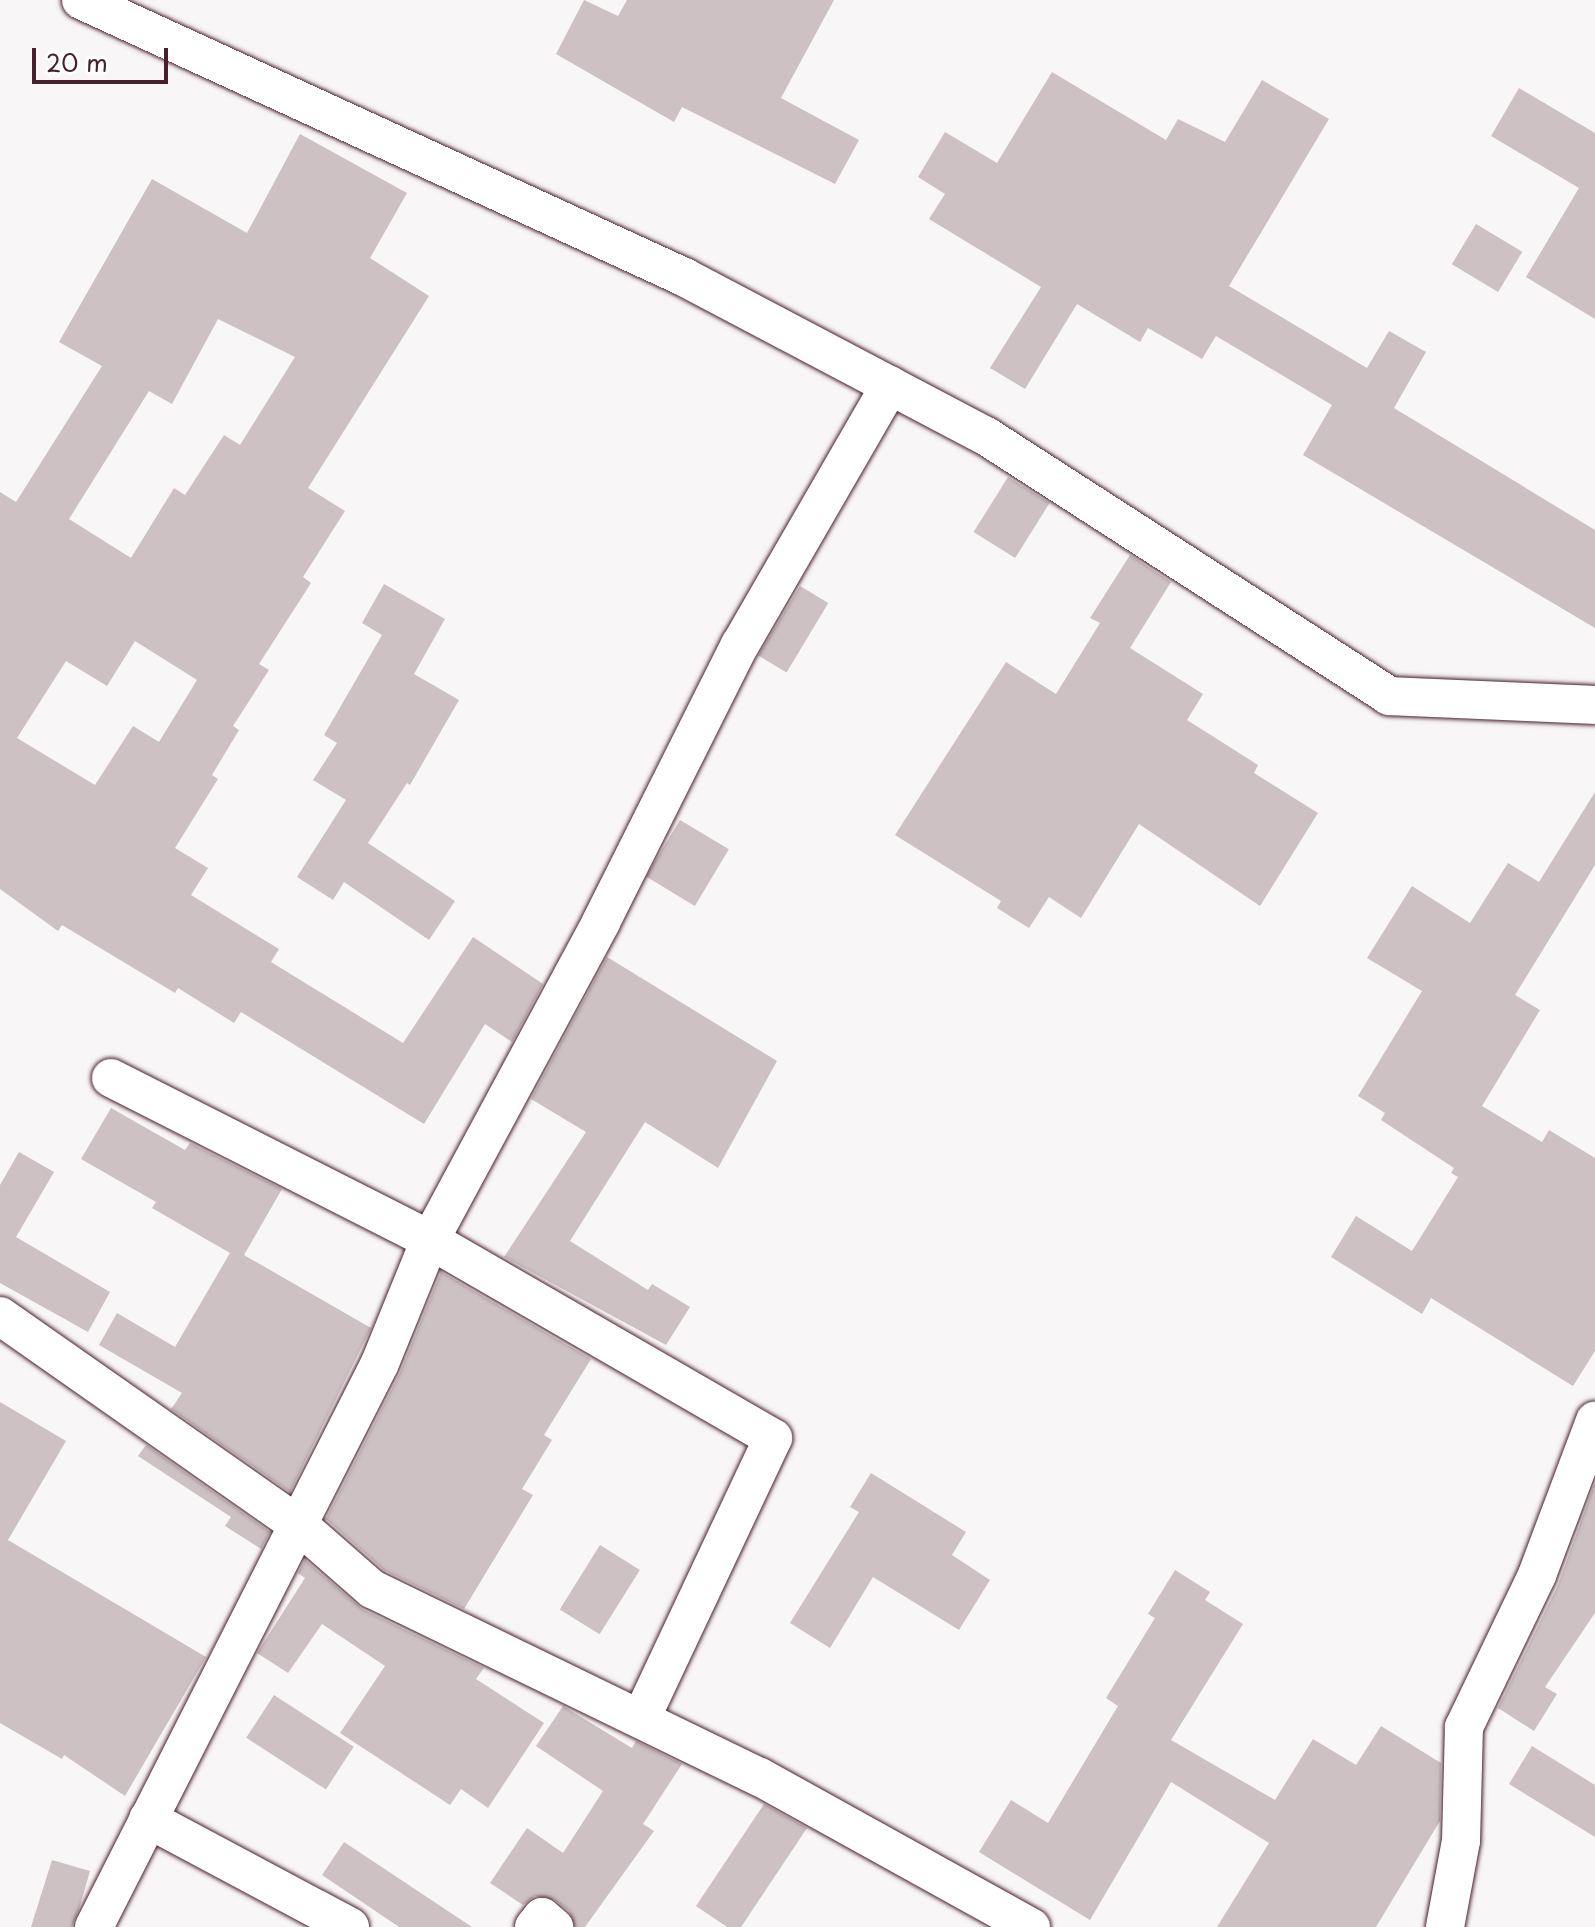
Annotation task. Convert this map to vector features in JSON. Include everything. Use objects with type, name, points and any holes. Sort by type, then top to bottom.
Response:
[{"type":"street","points":[[81,0],[684,277],[986,436],[1389,696],[1595,705]]},
{"type":"street","points":[[94,1927],[380,1363],[430,1240],[601,922],[740,645],[890,385]]},
{"type":"street","points":[[111,1078],[430,1240],[773,1438],[642,1717]]},
{"type":"street","points":[[0,1316],[300,1526],[372,1589],[642,1717],[1031,1927]]},
{"type":"street","points":[[1445,1927],[1461,1841],[1464,1727],[1537,1575],[1595,1421]]},
{"type":"street","points":[[148,1819],[350,1927]]},
{"type":"street","points":[[534,1927],[542,1917],[554,1927]]},
{"type":"building","points":[[584,0],[618,16],[627,0],[834,0],[781,98],[859,140],[835,184],[682,107],[674,122],[556,54]]},
{"type":"building","points":[[1052,72],[1166,140],[1178,119],[1225,142],[1262,80],[1329,119],[1229,286],[1367,368],[1389,331],[1426,352],[1394,408],[1595,530],[1595,628],[1303,455],[1332,405],[1216,336],[1202,359],[1148,328],[1140,342],[1077,304],[1025,389],[990,368],[1041,287],[929,219],[945,194],[918,177],[945,132],[997,163]]},
{"type":"building","points":[[1519,88],[1595,133],[1595,319],[1526,277],[1579,188],[1491,136]]},
{"type":"building","points":[[300,134],[407,193],[370,258],[429,296],[308,488],[345,511],[303,577],[311,583],[259,664],[269,670],[233,726],[239,730],[212,775],[218,779],[175,848],[208,868],[191,895],[279,949],[271,962],[403,1043],[473,937],[543,984],[512,1042],[485,1024],[424,1124],[241,1012],[234,1023],[178,988],[175,993],[62,925],[58,931],[0,889],[0,492],[16,502],[102,366],[59,342],[152,179],[247,233]],"holes":[[[218,319],[295,357],[240,445],[224,435],[185,495],[174,488],[131,558],[69,519],[149,391],[172,404]],[[135,641],[197,680],[159,742],[133,726],[95,785],[17,738],[66,661],[107,686]]]},
{"type":"building","points":[[1476,224],[1522,252],[1498,292],[1452,264]]},
{"type":"building","points":[[1008,477],[1050,503],[1015,558],[974,532]]},
{"type":"building","points":[[1130,555],[1171,582],[1130,648],[1203,694],[1187,720],[1258,765],[1254,773],[1318,813],[1260,906],[1139,824],[1081,918],[1049,897],[1029,928],[997,908],[1001,901],[895,835],[1006,662],[1056,694],[1100,623],[1090,618]]},
{"type":"building","points":[[384,584],[445,619],[414,674],[459,700],[410,785],[407,783],[368,843],[455,901],[429,940],[344,882],[333,900],[297,877],[346,800],[313,780],[337,743],[324,735],[382,635],[362,623]]},
{"type":"building","points":[[800,586],[828,603],[787,672],[758,655]]},
{"type":"building","points":[[1595,792],[1595,865],[1515,995],[1540,1010],[1482,1106],[1542,1142],[1549,1130],[1595,1158],[1595,1351],[1573,1386],[1431,1298],[1422,1314],[1331,1257],[1356,1216],[1412,1251],[1458,1177],[1451,1173],[1454,1168],[1381,1120],[1385,1113],[1358,1096],[1422,991],[1367,958],[1412,886],[1470,923],[1508,863],[1539,882]]},
{"type":"building","points":[[680,820],[729,849],[695,906],[646,877]]},
{"type":"building","points":[[607,957],[777,1061],[718,1168],[645,1122],[570,1241],[648,1290],[652,1284],[690,1307],[666,1345],[504,1257],[586,1132],[531,1099]]},
{"type":"building","points":[[111,1108],[185,1150],[190,1143],[282,1189],[244,1255],[371,1328],[290,1492],[171,1409],[182,1393],[99,1345],[117,1313],[175,1347],[230,1253],[152,1208],[156,1202],[81,1159]]},
{"type":"building","points":[[19,1152],[54,1172],[16,1237],[110,1292],[88,1332],[0,1283],[0,1185]]},
{"type":"building","points":[[441,1272],[591,1359],[544,1435],[552,1440],[522,1489],[533,1495],[464,1609],[384,1570],[326,1519],[400,1373]]},
{"type":"building","points":[[0,1402],[66,1441],[8,1540],[206,1657],[125,1796],[64,1755],[62,1759],[0,1723]]},
{"type":"building","points":[[146,1445],[270,1532],[261,1549],[225,1526],[231,1517],[138,1456]]},
{"type":"building","points":[[871,1473],[966,1532],[952,1555],[990,1580],[959,1630],[873,1577],[830,1648],[790,1623],[859,1512],[850,1507]]},
{"type":"building","points":[[1595,1483],[1595,1613],[1545,1687],[1557,1694],[1534,1731],[1498,1708],[1558,1585]]},
{"type":"building","points":[[600,1545],[640,1570],[600,1634],[560,1609]]},
{"type":"building","points":[[305,1560],[362,1609],[484,1668],[476,1679],[544,1723],[488,1808],[461,1789],[450,1805],[340,1733],[385,1666],[322,1624],[288,1673],[257,1653],[305,1578],[298,1573]]},
{"type":"building","points":[[1175,1570],[1210,1592],[1205,1600],[1243,1624],[1171,1740],[1275,1800],[1313,1739],[1356,1765],[1381,1726],[1441,1763],[1440,1821],[1376,1927],[1217,1927],[1269,1843],[1171,1782],[1090,1920],[979,1852],[1011,1800],[1048,1823],[1118,1706],[1106,1698],[1155,1618],[1148,1614]]},
{"type":"building","points":[[274,1695],[354,1747],[326,1790],[246,1738]]},
{"type":"building","points":[[563,1706],[632,1748],[636,1741],[682,1764],[643,1824],[654,1831],[585,1927],[575,1927],[569,1911],[555,1900],[535,1896],[523,1905],[490,1883],[527,1828],[563,1853],[603,1791],[536,1746]]},
{"type":"building","points":[[1532,1746],[1595,1785],[1595,1837],[1509,1784]]},
{"type":"building","points":[[764,1804],[807,1828],[741,1927],[727,1927],[696,1906]]},
{"type":"building","points":[[344,1842],[472,1927],[399,1927],[322,1875]]},
{"type":"building","points":[[52,1860],[90,1871],[79,1909],[72,1927],[31,1927]]}]
